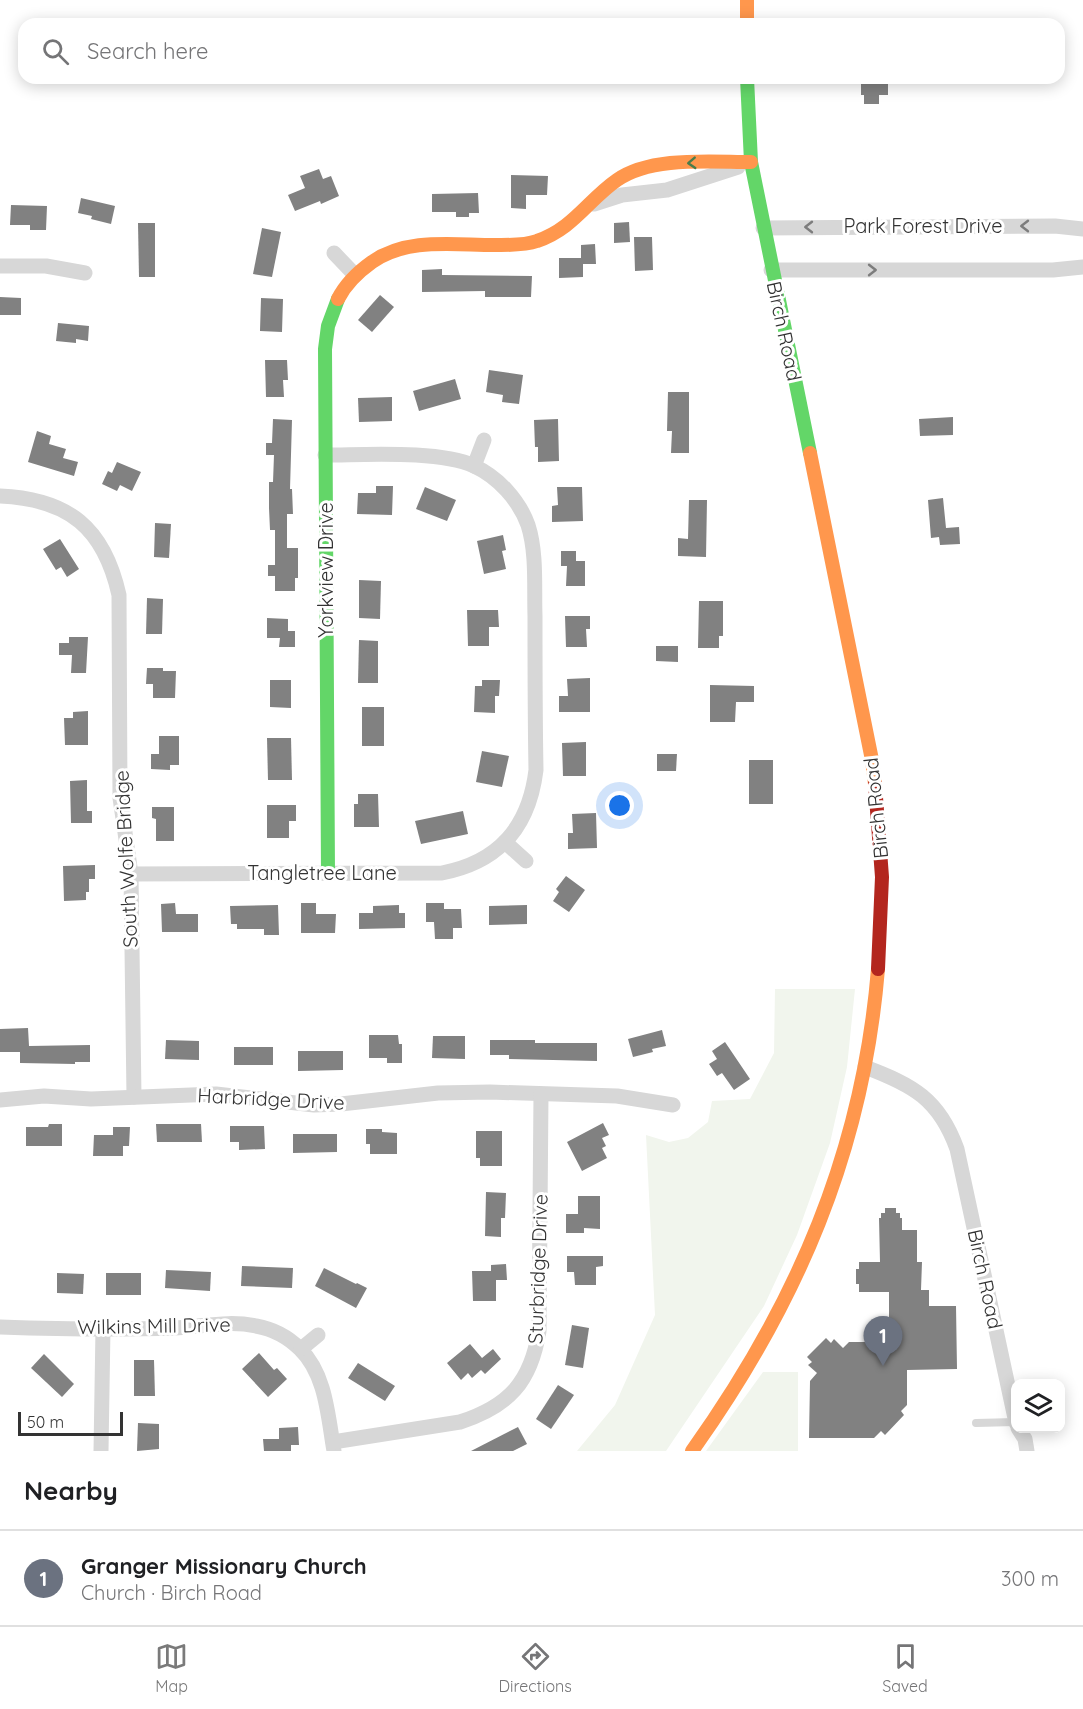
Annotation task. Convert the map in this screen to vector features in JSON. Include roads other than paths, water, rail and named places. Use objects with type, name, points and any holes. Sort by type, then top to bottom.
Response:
[{"type":"main road","points":[[747,0],[747,18]]},
{"type":"main road","name":"Birch Road","points":[[747,84],[750,157],[771,270],[852,657],[877,795],[882,876],[878,964],[866,1067]]},
{"type":"main road","name":"Yorkview Drive","points":[[328,873],[325,349],[326,329],[334,304],[355,274],[377,257],[396,249],[419,244],[497,246],[535,242],[566,226],[619,178],[661,166],[750,157]]},
{"type":"main road","points":[[692,1451],[738,1385],[774,1324],[795,1282],[828,1202],[848,1142],[866,1067]]},
{"type":"street","points":[[591,205],[622,195],[667,190],[750,157]]},
{"type":"street","points":[[661,166],[667,190]]},
{"type":"street","name":"Park Forest Drive","points":[[763,228],[1055,226],[1083,229]]},
{"type":"street","points":[[334,253],[355,274]]},
{"type":"street","points":[[0,266],[46,266],[85,273]]},
{"type":"street","points":[[771,270],[1053,270],[1083,267]]},
{"type":"street","points":[[474,466],[484,440]]},
{"type":"street","name":"Tangletree Lane","points":[[131,874],[442,873],[483,859],[505,842],[524,815],[533,792],[536,770],[534,579],[532,543],[528,525],[514,499],[501,485],[474,466],[448,458],[325,455]]},
{"type":"street","name":"South Wolfe Bridge","points":[[0,496],[27,497],[58,508],[80,520],[96,539],[109,560],[119,595],[120,798],[131,874],[134,1097]]},
{"type":"street","points":[[505,842],[526,861]]},
{"type":"street","name":"Birch Road","points":[[866,1067],[899,1080],[915,1090],[937,1112],[952,1137],[957,1149],[1011,1403]]},
{"type":"street","name":"Harbridge Drive","points":[[0,1100],[44,1096],[91,1099],[216,1094],[314,1105],[438,1093],[490,1092],[617,1096],[673,1105]]},
{"type":"street","name":"Sturbridge Drive","points":[[333,1447],[480,1416],[509,1397],[522,1382],[536,1352],[539,1331],[541,1094]]},
{"type":"street","name":"Wilkins Mill Drive","points":[[0,1328],[176,1328],[228,1323],[246,1324],[274,1331],[301,1349],[316,1369],[325,1401],[333,1447]]},
{"type":"street","points":[[100,1451],[103,1328]]},
{"type":"street","points":[[301,1349],[318,1335]]},
{"type":"street","points":[[1021,1433],[1027,1451]]},
{"type":"lane","points":[[976,1423],[1011,1422]]},
{"type":"place","name":"Granger Missionary Church","points":[[883,1366]]}]
